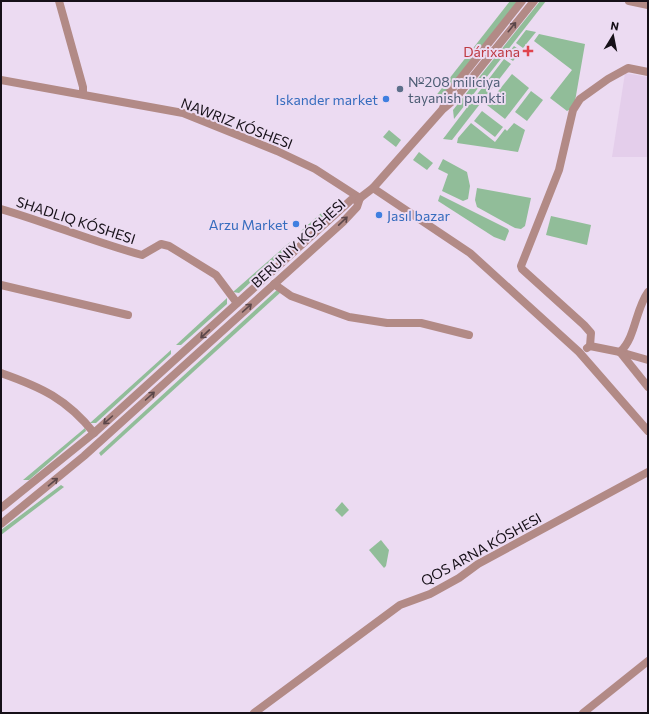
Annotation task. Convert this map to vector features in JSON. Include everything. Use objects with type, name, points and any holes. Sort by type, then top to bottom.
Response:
[{"type":"street","points":[[59,1],[83,87],[83,94]]},
{"type":"street","points":[[442,110],[449,93],[522,1]]},
{"type":"street","points":[[1,80],[183,113],[277,151],[315,169],[360,198],[373,188],[442,110],[455,99],[534,1]]},
{"type":"street","points":[[629,1],[648,5]]},
{"type":"street","points":[[590,346],[591,333],[522,269],[521,266],[559,170],[573,110],[580,99],[608,79],[628,68],[648,72]]},
{"type":"street","points":[[373,188],[470,253],[579,352],[648,431]]},
{"type":"street","name":"BERUNIY KÓSHESI","points":[[1,524],[84,456],[343,222],[357,207],[360,198]]},
{"type":"street","name":"BERUNIY KÓSHESI","points":[[1,508],[94,433],[351,200],[360,198]]},
{"type":"street","points":[[1,209],[62,227],[104,245],[142,255],[161,244],[169,246],[216,275],[237,304]]},
{"type":"street","points":[[274,284],[291,296],[349,317],[387,323],[421,323],[469,335]]},
{"type":"street","points":[[1,285],[128,315]]},
{"type":"street","points":[[620,352],[626,346],[638,310],[648,292]]},
{"type":"street","points":[[579,352],[590,346],[620,352],[648,360]]},
{"type":"street","points":[[620,352],[648,387]]},
{"type":"street","points":[[1,373],[37,386],[66,404],[94,433]]},
{"type":"street","name":"QOS ARNA KÓSHESI","points":[[254,713],[400,605],[430,594],[459,578],[478,564],[648,472]]},
{"type":"street","points":[[25,490],[32,500]]},
{"type":"street","points":[[583,713],[648,661]]},
{"type":"shaded area","points":[[625,73],[648,77],[648,157],[612,157]]},
{"type":"green space","points":[[510,1],[519,1],[440,100],[431,102]]},
{"type":"green space","points":[[540,1],[546,1],[454,119],[453,110]]},
{"type":"green space","points":[[526,30],[536,32],[523,48],[516,43]]},
{"type":"green space","points":[[539,34],[585,44],[574,107],[567,111],[550,98],[572,70],[534,41]]},
{"type":"green space","points":[[514,46],[521,51],[513,61],[506,56]]},
{"type":"green space","points":[[504,59],[511,64],[452,140],[443,139]]},
{"type":"green space","points":[[512,74],[529,88],[505,119],[487,105]]},
{"type":"green space","points":[[531,91],[543,100],[527,121],[515,112]]},
{"type":"green space","points":[[482,111],[503,127],[495,137],[474,121]]},
{"type":"green space","points":[[471,123],[495,142],[505,129],[507,131],[514,123],[525,130],[518,152],[457,143],[458,138]]},
{"type":"green space","points":[[389,130],[401,140],[396,147],[383,137]]},
{"type":"green space","points":[[419,152],[433,163],[427,170],[413,160]]},
{"type":"green space","points":[[443,159],[467,172],[470,186],[468,199],[463,201],[442,191],[448,174],[438,169]]},
{"type":"green space","points":[[477,188],[531,198],[525,226],[521,229],[515,228],[477,207],[475,200]]},
{"type":"green space","points":[[440,195],[508,229],[509,231],[505,241],[494,237],[438,201]]},
{"type":"green space","points":[[336,200],[338,202],[315,224],[301,231]]},
{"type":"green space","points":[[551,216],[591,225],[587,245],[546,235]]},
{"type":"green space","points":[[290,242],[283,252],[239,293],[233,292]]},
{"type":"green space","points":[[277,290],[281,292],[101,456],[99,453]]},
{"type":"green space","points":[[227,298],[227,304],[181,345],[176,345]]},
{"type":"green space","points":[[171,350],[171,354],[96,423],[90,423]]},
{"type":"green space","points":[[85,428],[86,431],[29,480],[23,480]]},
{"type":"green space","points":[[61,485],[64,487],[1,535],[1,530]]},
{"type":"green space","points":[[342,502],[349,510],[342,517],[335,510]]},
{"type":"green space","points":[[381,540],[389,550],[386,566],[384,568],[369,550]]},
{"type":"place","name":"Dárixana","points":[[528,51]]},
{"type":"place","name":"№208 miliciya tayanish punkti","points":[[400,89]]},
{"type":"place","name":"Iskander market","points":[[386,99]]},
{"type":"place","name":"Jasıl bazar","points":[[379,215]]},
{"type":"place","name":"Arzu Market","points":[[296,224]]}]
